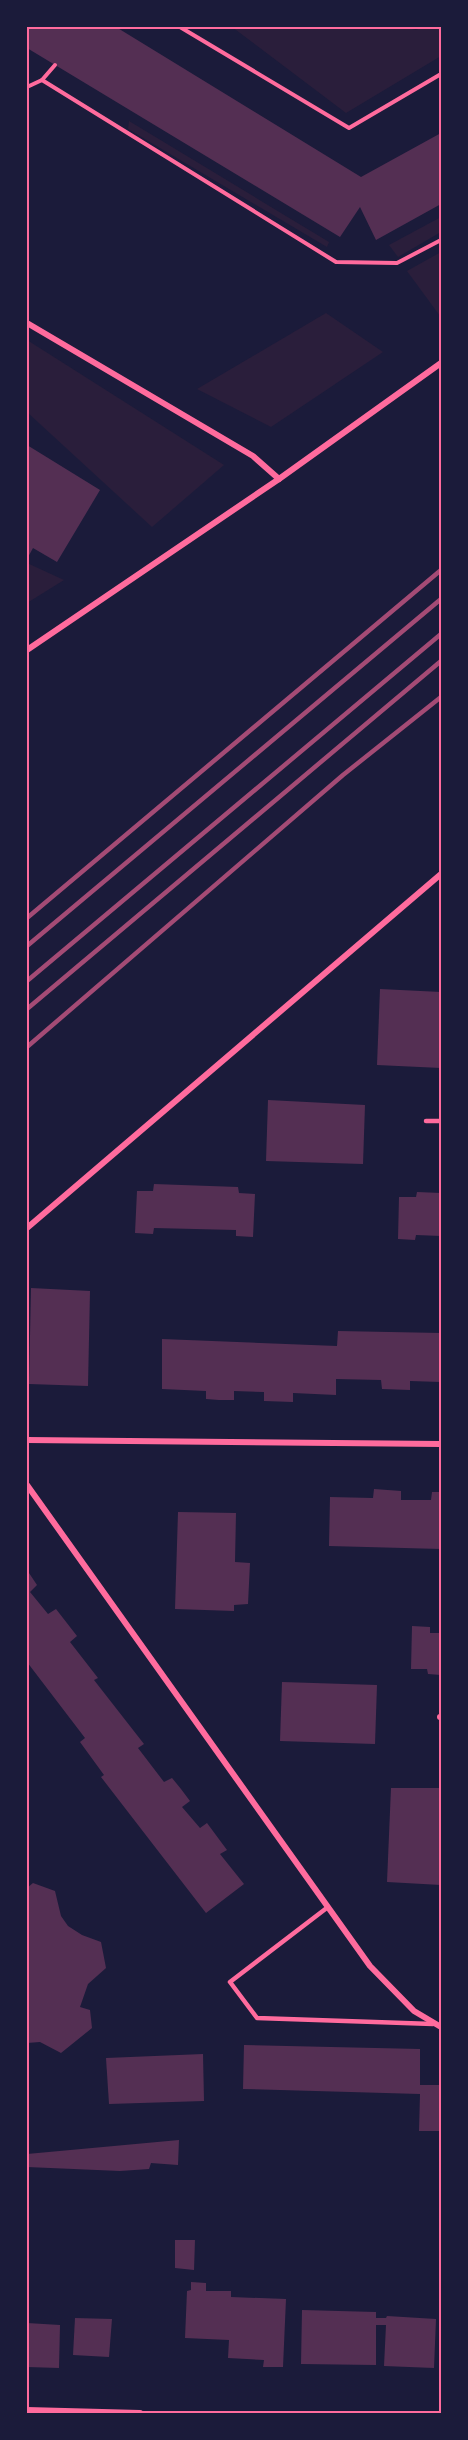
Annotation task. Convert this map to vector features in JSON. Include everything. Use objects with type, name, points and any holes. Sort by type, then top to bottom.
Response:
[{"type":"street","points":[[27,323],[253,456],[279,479]]},
{"type":"street","points":[[27,650],[279,479],[441,363]]},
{"type":"street","points":[[27,1228],[441,874]]},
{"type":"street","points":[[27,1440],[441,1444]]},
{"type":"street","points":[[27,1485],[370,1966],[414,2011],[438,2025]]},
{"type":"street","points":[[27,2410],[140,2413]]},
{"type":"lane","points":[[426,1121],[441,1121]]},
{"type":"lane","points":[[328,1907],[230,1982],[257,2018],[438,2025]]},
{"type":"path","points":[[180,27],[349,128],[441,74]]},
{"type":"path","points":[[27,87],[42,80],[55,65]]},
{"type":"path","points":[[42,80],[336,262],[397,263],[441,240]]},
{"type":"shaded area","points":[[232,27],[405,27],[416,30],[422,27],[441,27],[441,56],[346,113]]},
{"type":"shaded area","points":[[129,121],[329,242],[327,247],[128,129]]},
{"type":"shaded area","points":[[441,217],[441,232],[398,257],[389,245]]},
{"type":"shaded area","points":[[441,252],[441,315],[440,316],[407,271]]},
{"type":"shaded area","points":[[326,313],[383,352],[271,427],[197,389]]},
{"type":"shaded area","points":[[27,340],[224,465],[152,527],[27,412]]},
{"type":"shaded area","points":[[27,563],[64,580],[27,603]]},
{"type":"building","points":[[27,27],[116,27],[361,177],[441,133],[441,204],[376,240],[360,207],[340,237],[27,48]]},
{"type":"building","points":[[27,445],[100,490],[57,562],[33,548],[27,559]]},
{"type":"building","points":[[380,989],[441,992],[441,1068],[377,1065]]},
{"type":"building","points":[[268,1100],[365,1105],[363,1164],[266,1161]]},
{"type":"building","points":[[154,1184],[238,1187],[239,1193],[255,1194],[253,1237],[236,1236],[236,1230],[154,1228],[153,1234],[135,1233],[137,1191],[153,1191]]},
{"type":"building","points":[[417,1192],[441,1193],[441,1236],[416,1235],[415,1240],[398,1239],[399,1197],[416,1197]]},
{"type":"building","points":[[31,1288],[90,1291],[88,1386],[29,1384]]},
{"type":"building","points":[[338,1331],[441,1333],[441,1382],[410,1381],[410,1390],[382,1389],[381,1380],[336,1379],[336,1395],[293,1393],[293,1402],[264,1401],[264,1392],[234,1391],[234,1400],[219,1400],[206,1399],[206,1391],[162,1389],[162,1339],[337,1346]]},
{"type":"building","points":[[374,1489],[401,1491],[401,1500],[431,1500],[432,1492],[441,1492],[441,1549],[329,1546],[330,1497],[373,1498]]},
{"type":"building","points":[[178,1512],[236,1513],[235,1562],[250,1563],[248,1604],[234,1605],[234,1611],[175,1609]]},
{"type":"building","points":[[27,1570],[37,1585],[30,1592],[48,1614],[56,1609],[77,1636],[70,1642],[98,1678],[94,1680],[144,1744],[138,1748],[164,1782],[172,1778],[190,1801],[182,1807],[200,1828],[207,1823],[227,1850],[220,1854],[244,1884],[206,1913],[101,1777],[104,1775],[80,1742],[85,1738],[27,1662]]},
{"type":"building","points":[[412,1626],[430,1627],[430,1633],[441,1633],[441,1675],[428,1674],[427,1669],[411,1669]]},
{"type":"building","points":[[282,1682],[377,1685],[375,1744],[280,1741]]},
{"type":"building","points":[[391,1788],[441,1788],[441,1885],[387,1882]]},
{"type":"building","points":[[33,1883],[55,1891],[61,1916],[68,1926],[82,1935],[101,1942],[106,1968],[88,1984],[80,2007],[90,2010],[92,2028],[61,2053],[40,2042],[27,2043],[27,1888]]},
{"type":"building","points":[[244,2045],[420,2049],[420,2085],[441,2085],[441,2131],[419,2131],[420,2094],[243,2089]]},
{"type":"building","points":[[203,2054],[204,2101],[109,2104],[106,2058]]},
{"type":"building","points":[[179,2140],[178,2165],[151,2163],[149,2169],[120,2171],[27,2167],[27,2154]]},
{"type":"building","points":[[175,2240],[195,2240],[194,2270],[175,2268]]},
{"type":"building","points":[[191,2282],[206,2283],[206,2291],[231,2291],[231,2297],[286,2299],[283,2367],[263,2367],[264,2360],[228,2358],[229,2340],[185,2338],[187,2291],[191,2290]]},
{"type":"building","points":[[302,2310],[376,2312],[376,2318],[387,2316],[436,2319],[434,2368],[384,2366],[386,2325],[376,2325],[376,2365],[301,2364]]},
{"type":"building","points":[[75,2318],[112,2319],[109,2357],[73,2355]]},
{"type":"building","points":[[27,2323],[60,2325],[59,2368],[27,2367]]},
{"type":"railway","points":[[27,918],[441,570]]},
{"type":"railway","points":[[27,946],[441,599]]},
{"type":"railway","points":[[27,981],[441,634]]},
{"type":"railway","points":[[27,1009],[441,661]]},
{"type":"railway","points":[[27,1047],[343,775],[441,697]]}]
